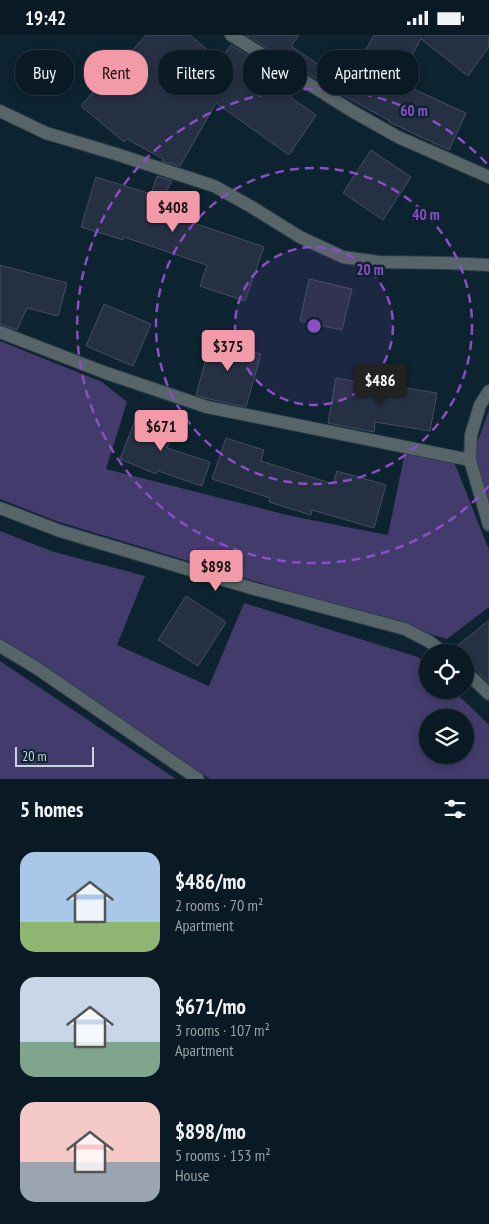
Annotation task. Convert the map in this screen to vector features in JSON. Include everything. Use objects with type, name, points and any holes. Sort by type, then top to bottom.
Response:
[{"type":"street","points":[[231,35],[352,111],[398,137],[489,177]]},
{"type":"street","points":[[0,111],[46,133],[214,186],[300,237],[343,257],[379,262],[489,265]]},
{"type":"street","points":[[0,332],[106,373],[207,407],[470,460]]},
{"type":"street","points":[[489,391],[480,405],[470,435],[470,460],[489,525]]},
{"type":"street","points":[[0,508],[60,531],[251,588],[404,629],[433,644]]},
{"type":"street","points":[[0,646],[38,669],[198,779]]},
{"type":"street","points":[[474,679],[489,693]]},
{"type":"shaded area","points":[[0,341],[102,382],[127,402],[106,469],[291,516],[388,535],[405,452],[453,459],[489,550],[489,607],[447,639],[59,522],[0,499]]},
{"type":"shaded area","points":[[489,410],[489,502],[471,460]]},
{"type":"shaded area","points":[[0,531],[51,551],[145,576],[117,645],[209,686],[244,603],[418,657],[419,699],[462,699],[473,709],[419,709],[419,764],[474,764],[474,710],[489,725],[489,779],[210,779],[0,640]]},
{"type":"shaded area","points":[[0,661],[176,779],[0,779]]},
{"type":"building","points":[[146,35],[190,35],[207,50],[158,50],[158,95],[233,95],[233,50],[228,50],[231,45],[243,52],[243,95],[292,95],[291,98],[316,115],[289,155],[216,103],[180,166],[162,161],[163,159],[127,139],[124,142],[81,106],[90,95],[148,95],[148,50],[133,50]]},
{"type":"building","points":[[246,35],[299,35],[291,46],[297,50],[270,50]]},
{"type":"building","points":[[374,35],[489,35],[489,47],[468,76],[421,39],[415,50],[366,50]]},
{"type":"building","points":[[307,57],[317,64],[317,79],[307,73]]},
{"type":"building","points":[[419,92],[466,113],[449,150],[343,95],[419,95]]},
{"type":"building","points":[[371,150],[411,177],[383,220],[343,193]]},
{"type":"building","points":[[157,176],[172,181],[163,197],[196,207],[191,222],[264,247],[245,301],[200,286],[207,265],[124,237],[123,240],[81,227],[96,177],[151,194]]},
{"type":"building","points":[[0,265],[67,283],[58,316],[27,308],[17,330],[0,324]]},
{"type":"building","points":[[309,279],[352,289],[342,330],[300,321]]},
{"type":"building","points":[[104,304],[151,324],[133,366],[86,346]]},
{"type":"building","points":[[213,334],[245,343],[243,350],[261,354],[246,407],[196,395]]},
{"type":"building","points":[[336,378],[437,393],[430,431],[375,422],[374,432],[328,423]]},
{"type":"building","points":[[138,413],[175,428],[167,448],[210,462],[202,486],[158,471],[156,474],[120,459]]},
{"type":"building","points":[[226,438],[264,450],[261,461],[333,484],[337,471],[386,485],[374,528],[312,510],[311,515],[269,502],[270,498],[212,479]]},
{"type":"building","points":[[186,596],[226,622],[198,666],[158,640]]},
{"type":"building","points":[[489,620],[489,683],[474,666],[474,644],[459,644]]}]
